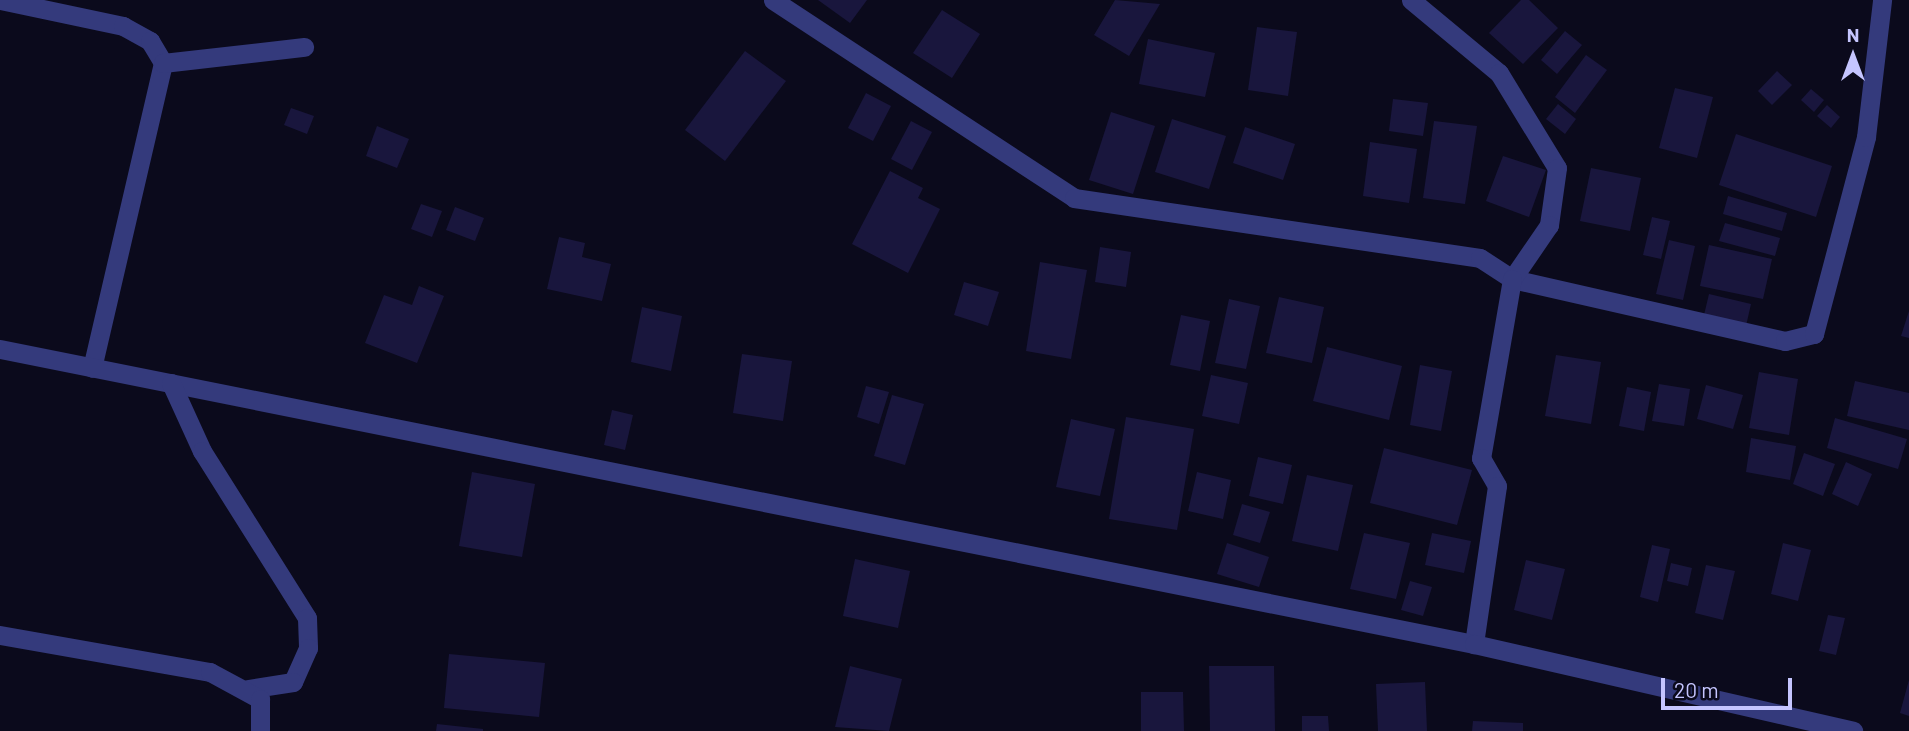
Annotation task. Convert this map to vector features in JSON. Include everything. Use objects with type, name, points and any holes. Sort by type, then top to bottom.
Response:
[{"type":"street","points":[[0,0],[123,26],[150,41],[163,63],[92,368]]},
{"type":"street","points":[[773,0],[1074,198],[1480,258],[1512,279],[1785,341],[1814,334],[1866,137],[1882,0]]},
{"type":"street","points":[[1411,0],[1499,74],[1557,168],[1549,225],[1512,279],[1481,458],[1497,486],[1474,644]]},
{"type":"street","points":[[163,63],[304,47]]},
{"type":"street","points":[[0,349],[1474,644],[1853,731]]},
{"type":"street","points":[[170,383],[202,450],[307,618],[308,648],[293,682],[248,689]]},
{"type":"street","points":[[0,635],[210,672],[248,689],[260,699],[260,731]]},
{"type":"building","points":[[818,0],[867,0],[850,23]]},
{"type":"building","points":[[1115,0],[1160,4],[1129,56],[1094,35]]},
{"type":"building","points":[[1521,0],[1529,0],[1558,28],[1523,64],[1489,33]]},
{"type":"building","points":[[942,10],[980,34],[952,78],[913,53]]},
{"type":"building","points":[[1257,27],[1297,32],[1288,96],[1248,90]]},
{"type":"building","points":[[1565,31],[1582,45],[1557,74],[1541,60]]},
{"type":"building","points":[[1148,39],[1215,53],[1205,97],[1139,84]]},
{"type":"building","points":[[745,51],[786,81],[725,161],[685,130]]},
{"type":"building","points":[[1586,55],[1607,70],[1575,113],[1555,97]]},
{"type":"building","points":[[1777,71],[1792,85],[1772,105],[1758,91]]},
{"type":"building","points":[[1675,88],[1713,97],[1697,158],[1659,148]]},
{"type":"building","points":[[1811,89],[1824,100],[1814,112],[1801,100]]},
{"type":"building","points":[[866,93],[891,106],[873,141],[848,128]]},
{"type":"building","points":[[1393,99],[1428,103],[1423,136],[1389,131]]},
{"type":"building","points":[[1558,104],[1576,119],[1565,134],[1546,119]]},
{"type":"building","points":[[1827,105],[1840,117],[1831,128],[1817,116]]},
{"type":"building","points":[[291,108],[314,116],[307,134],[284,125]]},
{"type":"building","points":[[1111,112],[1155,126],[1133,194],[1089,180]]},
{"type":"building","points":[[1172,119],[1226,136],[1209,189],[1155,172]]},
{"type":"building","points":[[911,121],[932,132],[912,170],[891,159]]},
{"type":"building","points":[[1434,121],[1477,126],[1465,204],[1423,198]]},
{"type":"building","points":[[377,126],[409,139],[397,168],[366,156]]},
{"type":"building","points":[[1245,127],[1295,144],[1283,180],[1233,163]]},
{"type":"building","points":[[1736,134],[1832,166],[1816,217],[1719,185]]},
{"type":"building","points":[[1370,142],[1417,149],[1409,203],[1363,196]]},
{"type":"building","points":[[1503,156],[1546,170],[1529,217],[1486,201]]},
{"type":"building","points":[[1591,168],[1641,178],[1630,231],[1580,221]]},
{"type":"building","points":[[890,171],[923,188],[918,198],[940,209],[908,273],[852,244]]},
{"type":"building","points":[[1728,196],[1787,213],[1782,231],[1723,214]]},
{"type":"building","points":[[421,204],[442,211],[432,237],[411,229]]},
{"type":"building","points":[[455,207],[484,218],[475,241],[446,230]]},
{"type":"building","points":[[1652,217],[1670,221],[1661,259],[1643,255]]},
{"type":"building","points":[[1725,223],[1780,238],[1775,256],[1719,241]]},
{"type":"building","points":[[559,237],[585,243],[582,257],[611,264],[602,301],[547,289]]},
{"type":"building","points":[[1669,240],[1695,246],[1683,300],[1656,294]]},
{"type":"building","points":[[1709,245],[1772,259],[1763,299],[1700,286]]},
{"type":"building","points":[[1100,247],[1131,252],[1126,287],[1095,282]]},
{"type":"building","points":[[1040,262],[1087,270],[1071,359],[1026,351]]},
{"type":"building","points":[[964,282],[999,292],[988,326],[954,315]]},
{"type":"building","points":[[419,286],[444,296],[417,363],[365,343],[384,295],[412,305]]},
{"type":"building","points":[[1709,294],[1751,304],[1746,326],[1704,315]]},
{"type":"building","points":[[1279,297],[1324,307],[1312,363],[1266,353]]},
{"type":"building","points":[[1229,299],[1260,306],[1246,369],[1215,363]]},
{"type":"building","points":[[642,307],[682,316],[671,371],[631,362]]},
{"type":"building","points":[[1909,311],[1909,338],[1901,336]]},
{"type":"building","points":[[1181,315],[1210,321],[1200,371],[1170,365]]},
{"type":"building","points":[[1327,347],[1402,366],[1389,420],[1313,401]]},
{"type":"building","points":[[742,354],[792,361],[783,421],[733,413]]},
{"type":"building","points":[[1556,355],[1601,362],[1591,424],[1545,416]]},
{"type":"building","points":[[1420,365],[1452,371],[1441,431],[1410,425]]},
{"type":"building","points":[[1759,372],[1798,379],[1789,435],[1749,428]]},
{"type":"building","points":[[1211,375],[1248,383],[1239,424],[1202,416]]},
{"type":"building","points":[[1855,381],[1909,393],[1909,430],[1847,416]]},
{"type":"building","points":[[1659,384],[1690,389],[1684,426],[1652,421]]},
{"type":"building","points":[[1706,385],[1743,395],[1733,429],[1697,419]]},
{"type":"building","points":[[866,386],[889,392],[879,424],[857,417]]},
{"type":"building","points":[[1627,387],[1651,392],[1644,431],[1619,426]]},
{"type":"building","points":[[892,395],[924,404],[905,465],[874,456]]},
{"type":"building","points":[[612,410],[633,415],[625,450],[604,445]]},
{"type":"building","points":[[1126,417],[1194,429],[1177,530],[1109,519]]},
{"type":"building","points":[[1835,418],[1907,439],[1898,469],[1827,448]]},
{"type":"building","points":[[1071,419],[1115,429],[1100,496],[1056,487]]},
{"type":"building","points":[[1751,438],[1796,446],[1790,480],[1746,472]]},
{"type":"building","points":[[1384,448],[1472,470],[1457,525],[1370,503]]},
{"type":"building","points":[[1804,453],[1835,464],[1823,496],[1793,484]]},
{"type":"building","points":[[1258,457],[1292,465],[1283,504],[1249,496]]},
{"type":"building","points":[[1846,462],[1872,474],[1858,506],[1832,494]]},
{"type":"building","points":[[472,472],[535,484],[522,557],[459,546]]},
{"type":"building","points":[[1197,472],[1231,480],[1223,519],[1188,511]]},
{"type":"building","points":[[1307,475],[1353,485],[1338,551],[1292,541]]},
{"type":"building","points":[[1242,504],[1270,512],[1260,543],[1233,535]]},
{"type":"building","points":[[1364,533],[1410,543],[1396,599],[1350,589]]},
{"type":"building","points":[[1432,533],[1471,541],[1464,573],[1425,565]]},
{"type":"building","points":[[1227,543],[1269,557],[1259,587],[1217,574]]},
{"type":"building","points":[[1783,543],[1811,550],[1798,601],[1771,594]]},
{"type":"building","points":[[1652,545],[1670,549],[1658,602],[1640,597]]},
{"type":"building","points":[[855,559],[910,571],[898,628],[843,616]]},
{"type":"building","points":[[1526,560],[1565,569],[1552,620],[1514,610]]},
{"type":"building","points":[[1671,563],[1692,568],[1688,586],[1667,581]]},
{"type":"building","points":[[1706,565],[1735,571],[1723,620],[1695,613]]},
{"type":"building","points":[[1410,581],[1432,587],[1423,616],[1401,610]]},
{"type":"building","points":[[1828,615],[1845,618],[1836,655],[1819,651]]},
{"type":"building","points":[[449,654],[545,663],[539,717],[444,708]]},
{"type":"building","points":[[850,666],[902,679],[889,731],[835,727]]},
{"type":"building","points":[[1209,666],[1274,666],[1275,731],[1210,731]]},
{"type":"building","points":[[1909,680],[1909,716],[1900,713]]},
{"type":"building","points":[[1425,682],[1427,731],[1378,731],[1376,684]]},
{"type":"building","points":[[1141,692],[1183,692],[1184,731],[1141,731]]},
{"type":"building","points":[[1302,716],[1328,716],[1329,731],[1302,731]]},
{"type":"building","points":[[1473,721],[1523,723],[1523,731],[1472,731]]},
{"type":"building","points":[[437,724],[483,729],[483,731],[436,731]]}]
